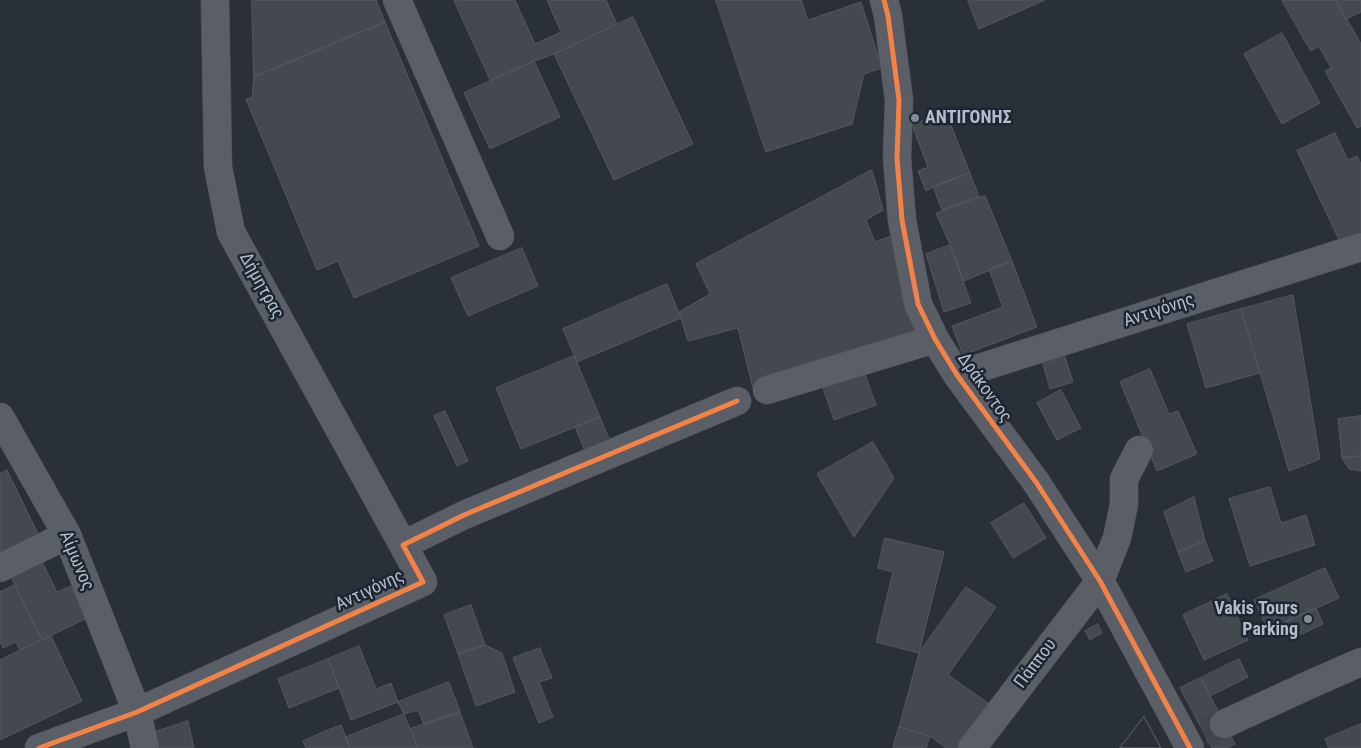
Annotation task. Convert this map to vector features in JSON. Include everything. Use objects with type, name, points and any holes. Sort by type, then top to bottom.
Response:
[{"type":"street","name":"Δήμητρας","points":[[215,0],[218,166],[231,232],[404,545]]},
{"type":"street","points":[[398,0],[500,236]]},
{"type":"street","name":"Δράκοντος","points":[[884,0],[888,16],[899,100],[897,158],[902,220],[918,304],[935,339],[957,375],[1036,482],[1201,736]]},
{"type":"street","name":"Αντιγόνης","points":[[957,375],[1361,248]]},
{"type":"street","points":[[768,390],[935,339]]},
{"type":"street","name":"Αντιγόνης","points":[[39,748],[137,712],[422,582],[404,545],[464,515],[737,401]]},
{"type":"street","name":"Αίμωνος","points":[[0,417],[66,535],[137,712],[145,748]]},
{"type":"street","name":"Πάππου","points":[[972,748],[1100,581],[1117,538],[1124,504],[1124,479],[1139,450]]},
{"type":"street","points":[[0,568],[66,535]]},
{"type":"street","points":[[1201,736],[1361,662]]},
{"type":"building","points":[[252,0],[376,0],[385,22],[254,77]]},
{"type":"building","points":[[454,0],[515,0],[535,44],[561,32],[547,0],[606,0],[617,24],[491,81]]},
{"type":"building","points":[[716,0],[801,0],[808,20],[861,2],[882,68],[864,74],[852,124],[766,152]]},
{"type":"building","points":[[968,0],[1045,0],[979,29]]},
{"type":"building","points":[[1282,0],[1336,0],[1361,44],[1361,126],[1357,128],[1325,71],[1331,68],[1319,46],[1311,51]]},
{"type":"building","points":[[1336,0],[1361,0],[1361,12],[1346,19]]},
{"type":"building","points":[[633,17],[693,144],[614,180],[554,54]]},
{"type":"building","points":[[385,22],[479,246],[354,298],[338,261],[317,270],[246,99],[252,97],[254,77]]},
{"type":"building","points":[[1282,33],[1320,103],[1282,124],[1244,54]]},
{"type":"building","points":[[534,61],[560,117],[490,149],[464,93]]},
{"type":"building","points":[[946,113],[970,173],[926,191],[918,171],[928,167],[912,125]]},
{"type":"building","points":[[1335,133],[1348,160],[1357,156],[1361,164],[1361,237],[1342,246],[1297,151]]},
{"type":"building","points":[[872,170],[883,210],[866,220],[875,242],[896,234],[920,338],[753,388],[738,328],[688,341],[679,312],[710,294],[696,264]]},
{"type":"building","points":[[970,173],[979,197],[942,210],[933,187]]},
{"type":"building","points":[[985,196],[1012,261],[964,281],[936,213]]},
{"type":"building","points":[[950,245],[971,303],[944,312],[926,254]]},
{"type":"building","points":[[522,248],[538,286],[468,316],[451,278]]},
{"type":"building","points":[[1012,261],[1037,327],[963,355],[952,326],[1003,307],[989,270]]},
{"type":"building","points":[[667,284],[681,318],[577,362],[563,329]]},
{"type":"building","points":[[1293,295],[1320,459],[1289,471],[1241,309]]},
{"type":"building","points":[[1241,309],[1260,373],[1206,388],[1187,324]]},
{"type":"building","points":[[574,356],[600,417],[521,449],[496,388]]},
{"type":"building","points":[[1065,357],[1073,382],[1050,389],[1043,364]]},
{"type":"building","points":[[1150,369],[1169,414],[1178,411],[1197,454],[1157,471],[1120,382]]},
{"type":"building","points":[[865,374],[876,405],[834,420],[823,388]]},
{"type":"building","points":[[1061,390],[1081,428],[1057,440],[1037,403]]},
{"type":"building","points":[[445,411],[468,461],[457,466],[434,416]]},
{"type":"building","points":[[1361,416],[1361,456],[1342,458],[1338,419]]},
{"type":"building","points":[[600,417],[610,441],[585,451],[575,427]]},
{"type":"building","points":[[873,442],[894,478],[854,537],[817,474]]},
{"type":"building","points":[[1361,456],[1361,471],[1349,469],[1342,458]]},
{"type":"building","points":[[7,470],[41,540],[0,559],[0,474]]},
{"type":"building","points":[[1270,487],[1281,523],[1306,515],[1315,545],[1250,566],[1229,499]]},
{"type":"building","points":[[1194,497],[1205,541],[1178,552],[1164,512]]},
{"type":"building","points":[[1024,503],[1046,538],[1013,558],[991,523]]},
{"type":"building","points":[[885,538],[944,552],[919,653],[876,642],[893,572],[878,568]]},
{"type":"building","points":[[1205,541],[1213,561],[1186,572],[1178,552]]},
{"type":"building","points":[[41,560],[57,592],[71,586],[87,618],[42,640],[10,575]]},
{"type":"building","points":[[1325,568],[1339,598],[1268,630],[1254,600]]},
{"type":"building","points":[[15,585],[42,640],[20,650],[16,642],[3,648],[0,641],[0,592]]},
{"type":"building","points":[[966,587],[996,607],[948,675],[991,705],[961,748],[946,748],[930,736],[899,727],[919,653]]},
{"type":"building","points":[[1227,594],[1248,640],[1204,660],[1183,615]]},
{"type":"building","points":[[471,605],[485,645],[458,654],[444,615]]},
{"type":"building","points":[[1316,608],[1323,624],[1293,638],[1286,622]]},
{"type":"building","points":[[1098,624],[1102,633],[1090,640],[1085,631]]},
{"type":"building","points":[[51,636],[82,701],[0,740],[0,660]]},
{"type":"building","points":[[485,645],[502,653],[515,692],[476,706],[458,654]]},
{"type":"building","points":[[359,646],[376,689],[391,683],[398,702],[351,720],[328,659]]},
{"type":"building","points":[[540,648],[552,678],[539,682],[553,717],[539,723],[513,658]]},
{"type":"building","points":[[328,659],[339,688],[289,708],[278,679]]},
{"type":"building","points":[[1239,659],[1248,677],[1210,696],[1201,678]]},
{"type":"building","points":[[1201,678],[1235,744],[1227,748],[1212,748],[1180,688]]},
{"type":"building","points":[[449,682],[460,712],[424,725],[418,710],[404,714],[398,702]]},
{"type":"building","points":[[460,712],[473,748],[418,748],[410,729]]},
{"type":"building","points":[[404,714],[418,748],[350,748],[346,737]]},
{"type":"building","points":[[1144,717],[1161,748],[1120,748]]},
{"type":"building","points":[[1144,717],[1161,748],[1120,748]]},
{"type":"building","points":[[188,721],[194,748],[153,748],[149,734]]},
{"type":"building","points":[[1361,724],[1361,748],[1329,748],[1325,739]]},
{"type":"building","points":[[341,725],[350,748],[306,748],[303,741]]},
{"type":"building","points":[[899,727],[930,736],[926,748],[893,748]]},
{"type":"tunnel","points":[[1203,732],[1224,724]]},
{"type":"cycle path","points":[[884,0],[888,16],[899,100],[897,158],[902,220],[918,304],[935,339],[957,375],[1036,482],[1100,581],[1190,748]]},
{"type":"cycle path","points":[[39,748],[137,712],[423,582],[403,545],[464,515],[737,401]]},
{"type":"place","name":"ΑΝΤΙΓΟΝΗΣ","points":[[915,118]]},
{"type":"place","name":"Vakis Tours Parking","points":[[1308,619]]}]
